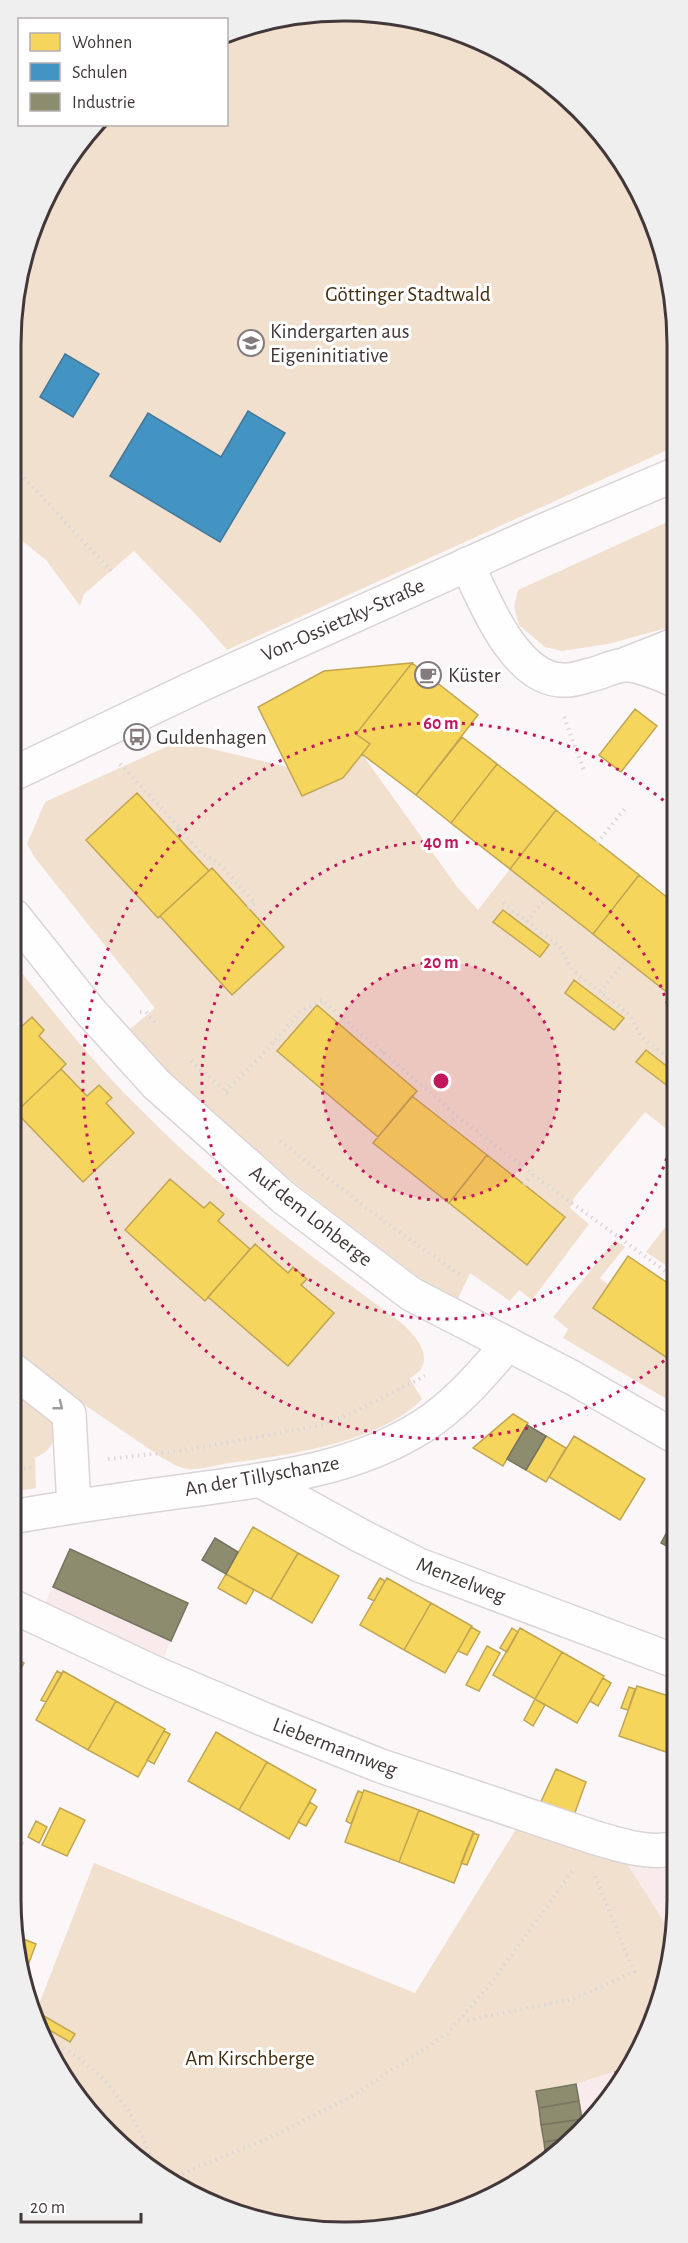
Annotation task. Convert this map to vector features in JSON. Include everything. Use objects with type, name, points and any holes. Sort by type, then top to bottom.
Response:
[{"type":"street","name":"Von-Ossietzky-Straße","points":[[21,770],[467,564],[667,478]]},
{"type":"street","points":[[467,564],[498,628],[520,657],[538,672],[563,680],[584,677],[667,648]]},
{"type":"street","points":[[626,664],[667,678]]},
{"type":"street","name":"Auf dem Lohberge","points":[[21,925],[88,1010],[156,1083],[283,1197],[411,1294],[573,1378],[667,1432]]},
{"type":"street","name":"An der Tillyschanze","points":[[21,1515],[316,1470],[372,1453],[423,1426],[459,1399],[508,1344]]},
{"type":"street","points":[[21,1376],[69,1414],[74,1506]]},
{"type":"street","name":"Menzelweg","points":[[259,1480],[363,1538],[419,1564],[667,1658]]},
{"type":"street","name":"Liebermannweg","points":[[21,1610],[134,1663],[263,1719],[591,1845],[667,1850]]},
{"type":"path","points":[[21,475],[111,571]]},
{"type":"path","points":[[555,679],[561,710],[585,773]]},
{"type":"path","points":[[93,735],[200,852],[218,863],[255,903],[248,908]]},
{"type":"path","points":[[597,843],[627,806]]},
{"type":"path","points":[[174,833],[180,828]]},
{"type":"path","points":[[527,922],[546,898]]},
{"type":"path","points":[[503,903],[559,946],[572,970],[631,1016],[641,1036],[667,1057]]},
{"type":"path","points":[[600,992],[626,960]]},
{"type":"path","points":[[225,1091],[261,1058],[300,1012],[322,1000],[456,1115],[532,1174],[667,1272]]},
{"type":"path","points":[[88,1010],[146,1012],[160,1028]]},
{"type":"path","points":[[379,1058],[384,1052]]},
{"type":"path","points":[[190,1060],[233,1099]]},
{"type":"path","points":[[449,1125],[456,1115]]},
{"type":"path","points":[[273,1136],[385,1222],[460,1275]]},
{"type":"path","points":[[524,1185],[532,1174]]},
{"type":"path","points":[[21,1469],[180,1451],[323,1425],[436,1372]]},
{"type":"path","points":[[21,1843],[27,1846]]},
{"type":"path","points":[[463,2016],[468,2020],[573,1999],[634,1972],[591,1845]]},
{"type":"path","points":[[177,2176],[274,2136],[354,2095],[447,2034],[494,1979],[591,1845]]},
{"type":"path","points":[[54,2043],[70,2050],[96,2071],[122,2101],[142,2133],[151,2158]]},
{"type":"shaded area","points":[[70,1549],[188,1603],[162,1661],[43,1607]]},
{"type":"shaded area","points":[[628,1865],[667,1867],[666,1924]]},
{"type":"shaded area","points":[[618,2070],[587,2112],[545,2152],[536,2091],[576,2084]]},
{"type":"green space","name":"Göttinger Stadtwald","points":[[323,22],[365,22],[428,32],[468,46],[506,64],[557,101],[587,131],[613,165],[642,220],[661,281],[667,344],[667,450],[227,650],[134,551],[84,594],[80,606],[46,560],[21,540],[21,344],[24,302],[32,260],[54,201],[75,165],[106,126],[228,126],[228,43],[281,27]]},
{"type":"green space","points":[[667,522],[667,628],[608,644],[562,651],[545,647],[519,625],[514,607],[518,590]]},
{"type":"green space","points":[[179,741],[287,767],[302,796],[343,778],[362,754],[458,888],[478,910],[510,869],[667,992],[667,1129],[645,1112],[574,1198],[570,1208],[589,1224],[532,1300],[519,1290],[510,1301],[470,1273],[458,1299],[421,1279],[296,1184],[168,1073],[129,1030],[155,1008],[35,858],[27,844],[45,802]]},
{"type":"green space","points":[[21,972],[88,1054],[167,1135],[265,1220],[404,1325],[420,1345],[424,1357],[421,1369],[410,1379],[422,1399],[404,1414],[383,1426],[358,1436],[304,1451],[204,1468],[188,1469],[175,1465],[21,1359]]},
{"type":"green space","points":[[667,1225],[667,1266],[646,1252]]},
{"type":"green space","points":[[615,1240],[625,1247],[600,1278],[609,1285],[593,1308],[667,1358],[667,1399],[563,1338],[568,1329],[553,1317]]},
{"type":"green space","points":[[21,1396],[47,1416],[54,1430],[53,1442],[49,1448],[35,1458],[36,1488],[21,1490]]},
{"type":"green space","name":"Am Kirschberge","points":[[516,1829],[628,1865],[666,1924],[661,1962],[650,2003],[634,2042],[618,2070],[576,2084],[536,2091],[545,2152],[506,2179],[487,2189],[428,2211],[386,2219],[344,2222],[281,2216],[240,2205],[182,2179],[131,2142],[101,2112],[64,2060],[39,2005],[94,1863],[415,1993]]},
{"type":"building: Wohnen","points":[[412,663],[478,715],[416,795],[362,754],[370,744],[356,734]]},
{"type":"building: Wohnen","points":[[412,663],[356,734],[370,744],[343,778],[302,796],[258,707],[324,671]]},
{"type":"building: Wohnen","points":[[635,709],[657,726],[621,772],[599,755]]},
{"type":"building: Wohnen","points":[[462,737],[497,764],[451,823],[416,795]]},
{"type":"building: Wohnen","points":[[497,764],[556,810],[510,869],[451,823]]},
{"type":"building: Wohnen","points":[[137,793],[209,871],[158,918],[86,840]]},
{"type":"building: Wohnen","points":[[556,810],[639,875],[593,934],[510,869]]},
{"type":"building: Wohnen","points":[[212,868],[284,947],[232,995],[160,916]]},
{"type":"building: Wohnen","points":[[639,875],[667,897],[667,992],[593,934]]},
{"type":"building: Wohnen","points":[[503,910],[549,945],[540,957],[493,922]]},
{"type":"building: Wohnen","points":[[574,980],[624,1018],[614,1030],[565,993]]},
{"type":"building: Wohnen","points":[[317,1005],[417,1091],[378,1137],[277,1051]]},
{"type":"building: Wohnen","points":[[32,1017],[44,1030],[39,1036],[66,1064],[21,1107],[21,1027]]},
{"type":"building: Wohnen","points":[[646,1050],[667,1066],[667,1085],[636,1062]]},
{"type":"building: Wohnen","points":[[61,1069],[87,1096],[99,1085],[112,1098],[106,1103],[134,1133],[83,1182],[21,1117],[21,1107]]},
{"type":"building: Wohnen","points":[[412,1096],[487,1155],[449,1203],[373,1143]]},
{"type":"building: Wohnen","points":[[487,1155],[565,1217],[527,1265],[449,1203]]},
{"type":"building: Wohnen","points":[[170,1179],[204,1208],[210,1202],[224,1214],[218,1221],[250,1249],[205,1301],[125,1230]]},
{"type":"building: Wohnen","points":[[255,1244],[288,1273],[293,1267],[307,1279],[301,1285],[334,1313],[288,1366],[208,1297]]},
{"type":"building: Wohnen","points":[[628,1256],[667,1283],[667,1358],[593,1308]]},
{"type":"building: Wohnen","points":[[513,1414],[528,1423],[503,1466],[473,1448]]},
{"type":"building: Wohnen","points":[[546,1436],[566,1448],[546,1482],[526,1470]]},
{"type":"building: Wohnen","points":[[574,1436],[645,1479],[620,1520],[549,1477]]},
{"type":"building: Wohnen","points":[[253,1527],[298,1553],[271,1599],[226,1574]]},
{"type":"building: Wohnen","points":[[298,1553],[339,1576],[312,1623],[271,1599]]},
{"type":"building: Wohnen","points":[[226,1574],[254,1590],[246,1604],[218,1588]]},
{"type":"building: Wohnen","points":[[380,1578],[385,1581],[374,1601],[368,1598]]},
{"type":"building: Wohnen","points":[[387,1578],[431,1603],[404,1650],[360,1625]]},
{"type":"building: Wohnen","points":[[431,1603],[472,1626],[445,1673],[404,1650]]},
{"type":"building: Wohnen","points":[[471,1627],[480,1632],[467,1655],[458,1651]]},
{"type":"building: Wohnen","points":[[512,1628],[518,1632],[507,1652],[500,1648]]},
{"type":"building: Wohnen","points":[[520,1628],[562,1652],[535,1699],[493,1675]]},
{"type":"building: Wohnen","points":[[487,1646],[500,1653],[479,1691],[466,1685]]},
{"type":"building: Wohnen","points":[[562,1652],[604,1676],[577,1723],[535,1699]]},
{"type":"building: Wohnen","points":[[57,1671],[62,1674],[46,1702],[41,1700]]},
{"type":"building: Wohnen","points":[[63,1671],[116,1701],[88,1750],[36,1720]]},
{"type":"building: Wohnen","points":[[603,1678],[611,1683],[598,1706],[590,1701]]},
{"type":"building: Wohnen","points":[[637,1686],[667,1695],[666,1752],[619,1736]]},
{"type":"building: Wohnen","points":[[629,1687],[635,1689],[628,1710],[621,1708]]},
{"type":"building: Wohnen","points":[[535,1699],[545,1705],[533,1726],[524,1720]]},
{"type":"building: Wohnen","points":[[116,1701],[165,1729],[138,1777],[88,1750]]},
{"type":"building: Wohnen","points":[[164,1731],[170,1734],[154,1764],[147,1760]]},
{"type":"building: Wohnen","points":[[216,1732],[267,1762],[239,1810],[188,1781]]},
{"type":"building: Wohnen","points":[[267,1762],[316,1790],[289,1839],[239,1810]]},
{"type":"building: Wohnen","points":[[556,1769],[586,1782],[573,1818],[539,1806]]},
{"type":"building: Wohnen","points":[[364,1790],[419,1810],[399,1862],[345,1842]]},
{"type":"building: Wohnen","points":[[358,1791],[363,1793],[351,1824],[346,1821]]},
{"type":"building: Wohnen","points":[[310,1802],[317,1807],[306,1826],[298,1822]]},
{"type":"building: Wohnen","points":[[60,1808],[85,1820],[67,1856],[42,1845]]},
{"type":"building: Wohnen","points":[[419,1810],[474,1832],[454,1883],[399,1862]]},
{"type":"building: Wohnen","points":[[36,1821],[47,1827],[39,1843],[28,1837]]},
{"type":"building: Wohnen","points":[[473,1833],[479,1835],[467,1865],[461,1863]]},
{"type":"building: Wohnen","points":[[24,1939],[36,1944],[28,1966]]},
{"type":"building: Wohnen","points":[[44,2017],[75,2034],[70,2042],[49,2030]]},
{"type":"building: Schulen","points":[[65,354],[99,374],[73,417],[40,397]]},
{"type":"building: Schulen","points":[[248,411],[285,433],[220,542],[110,476],[148,413],[221,457]]},
{"type":"building: Industrie","points":[[527,1425],[546,1436],[526,1470],[507,1459]]},
{"type":"building: Industrie","points":[[667,1532],[667,1546],[661,1543]]},
{"type":"building: Industrie","points":[[215,1538],[238,1552],[226,1574],[202,1560]]},
{"type":"building: Industrie","points":[[70,1549],[188,1603],[171,1641],[53,1587]]},
{"type":"building: Industrie","points":[[576,2084],[579,2101],[539,2108],[536,2091]]},
{"type":"building: Industrie","points":[[579,2101],[582,2117],[541,2125],[539,2108]]},
{"type":"building: Industrie","points":[[580,2119],[560,2139],[544,2142],[541,2125]]},
{"type":"building: Industrie","points":[[560,2139],[545,2152],[544,2142]]},
{"type":"place","name":"Kindergarten aus Eigeninitiative","points":[[251,343]]},
{"type":"place","name":"Küster","points":[[428,675]]},
{"type":"place","name":"Guldenhagen","points":[[137,737]]}]
